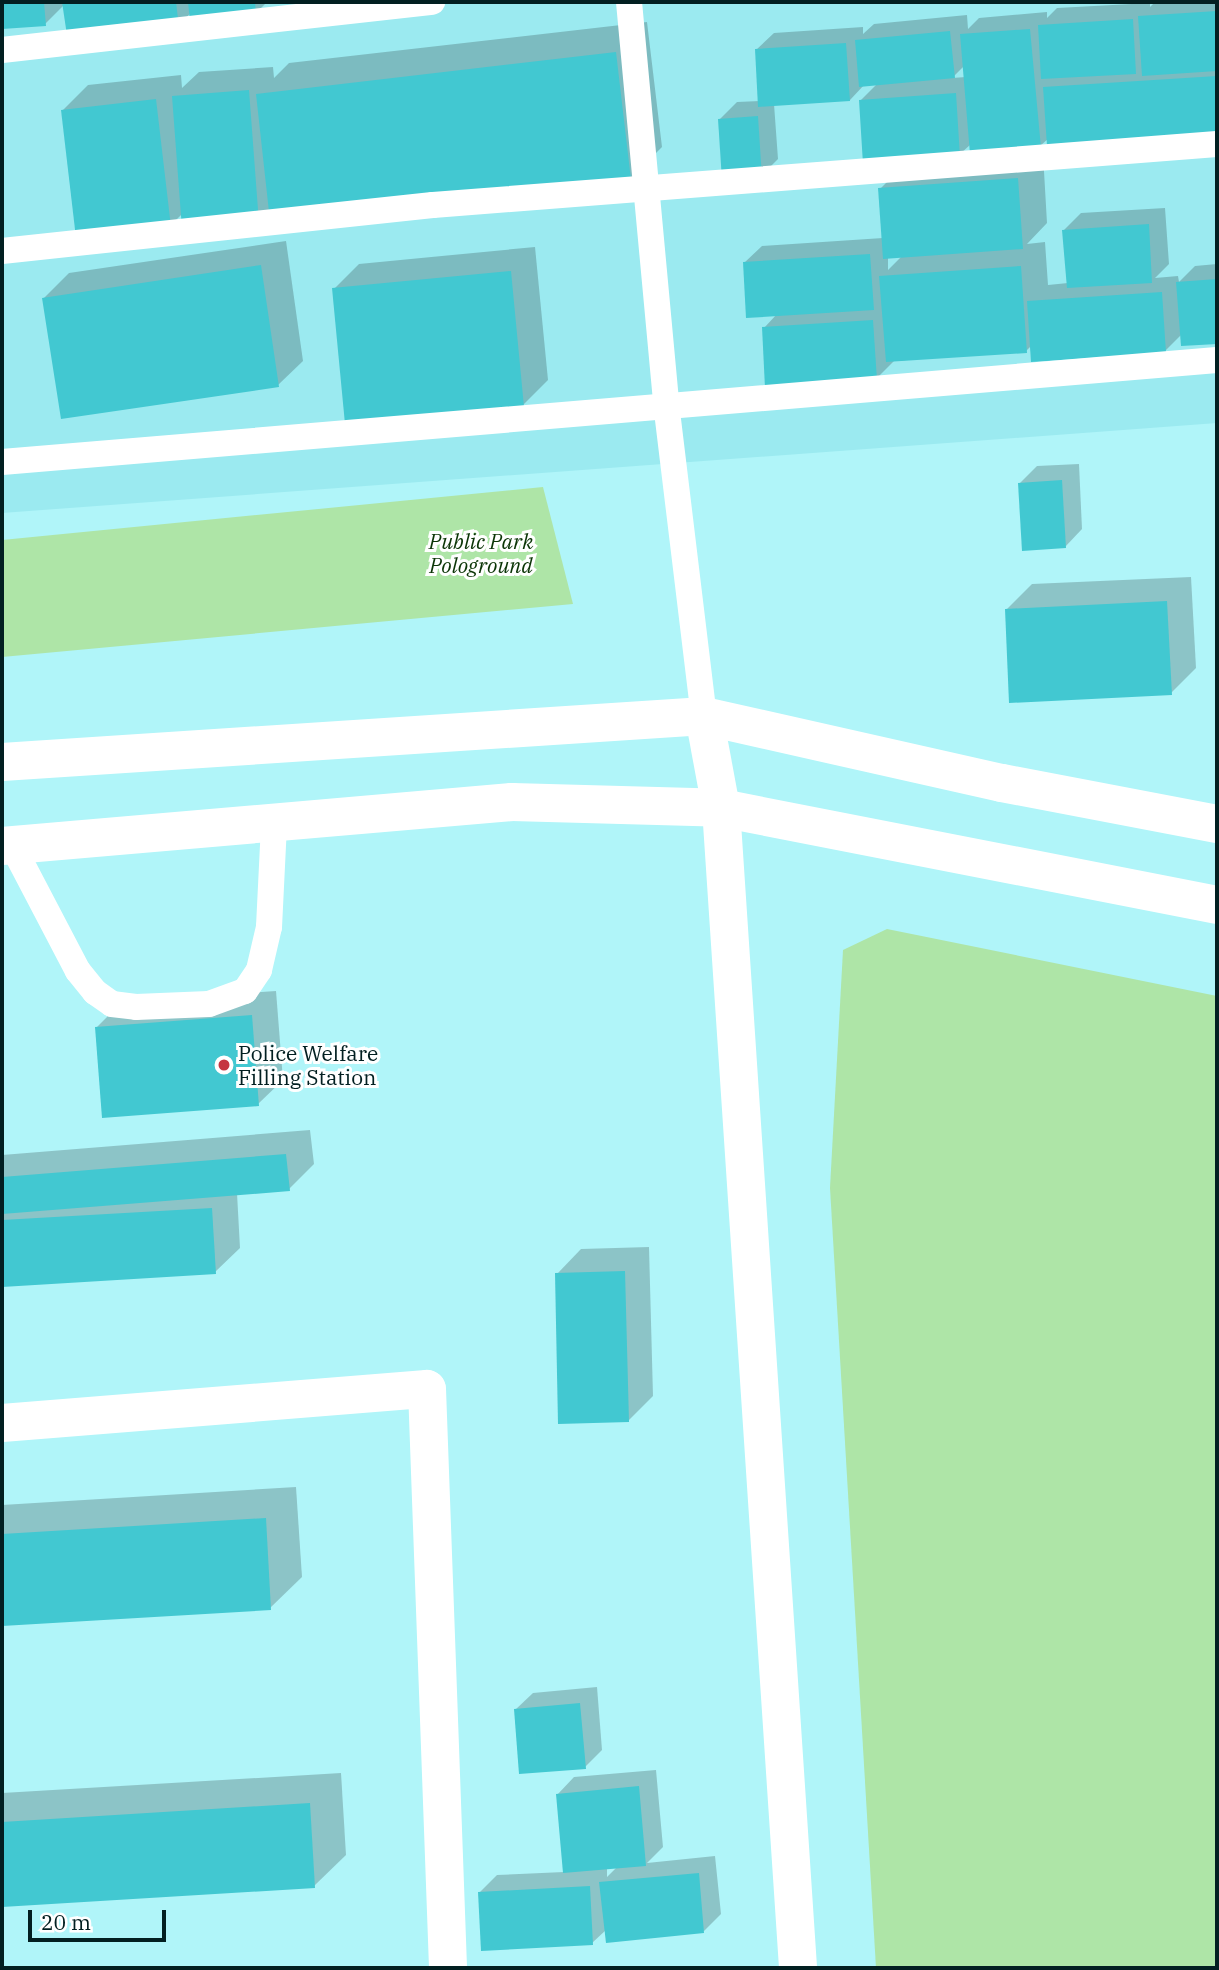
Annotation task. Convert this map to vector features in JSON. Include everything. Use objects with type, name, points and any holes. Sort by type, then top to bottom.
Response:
[{"type":"main road","points":[[2,762],[704,716],[1002,783],[1217,824]]},
{"type":"main road","points":[[704,716],[721,808],[798,1968]]},
{"type":"main road","points":[[7,846],[512,802],[721,808],[1217,905]]},
{"type":"main road","points":[[2,1423],[426,1389],[448,1968]]},
{"type":"lane","points":[[2,50],[432,2]]},
{"type":"lane","points":[[629,2],[666,403],[704,716]]},
{"type":"lane","points":[[2,251],[433,205],[1217,144]]},
{"type":"lane","points":[[2,462],[666,403],[1217,360]]},
{"type":"lane","points":[[7,846],[78,971],[95,992],[113,1004],[136,1007],[209,1004],[245,991],[258,970],[269,927],[274,822]]},
{"type":"shaded area","points":[[2,2],[1217,2],[1217,423],[2,513]]},
{"type":"green space","name":"Public Park Pologround","points":[[543,487],[573,604],[2,657],[2,540]]},
{"type":"green space","points":[[887,929],[1217,996],[1217,1968],[876,1968],[830,1188],[843,950]]},
{"type":"building","points":[[2,2],[44,2],[46,26],[2,29]]},
{"type":"building","points":[[62,2],[176,2],[179,27],[68,42]]},
{"type":"building","points":[[188,2],[255,2],[256,15],[190,21]]},
{"type":"building","points":[[1217,11],[1217,71],[1142,76],[1138,16]]},
{"type":"building","points":[[1133,19],[1136,74],[1041,79],[1038,25]]},
{"type":"building","points":[[1030,29],[1041,148],[970,154],[960,34]]},
{"type":"building","points":[[950,31],[955,78],[859,87],[855,40]]},
{"type":"building","points":[[846,43],[850,101],[758,107],[755,49]]},
{"type":"building","points":[[616,52],[631,180],[270,221],[256,94]]},
{"type":"building","points":[[1217,76],[1217,135],[1047,146],[1043,87]]},
{"type":"building","points":[[249,90],[259,223],[182,229],[172,96]]},
{"type":"building","points":[[956,93],[960,157],[863,164],[859,100]]},
{"type":"building","points":[[156,99],[171,227],[76,238],[61,110]]},
{"type":"building","points":[[758,116],[762,178],[722,180],[718,119]]},
{"type":"building","points":[[1018,178],[1023,249],[883,259],[878,188]]},
{"type":"building","points":[[1149,224],[1152,283],[1067,288],[1062,230]]},
{"type":"building","points":[[870,254],[874,310],[746,318],[743,262]]},
{"type":"building","points":[[261,265],[279,387],[61,419],[42,298]]},
{"type":"building","points":[[1021,266],[1027,353],[886,362],[879,276]]},
{"type":"building","points":[[511,271],[524,407],[345,424],[332,288]]},
{"type":"building","points":[[1217,279],[1217,344],[1181,346],[1176,282]]},
{"type":"building","points":[[1162,292],[1166,353],[1031,362],[1027,301]]},
{"type":"building","points":[[873,320],[877,380],[765,388],[762,327]]},
{"type":"building","points":[[1062,480],[1066,548],[1022,551],[1018,483]]},
{"type":"building","points":[[1167,601],[1172,695],[1009,703],[1005,609]]},
{"type":"building","points":[[252,1015],[259,1106],[102,1118],[95,1027]]},
{"type":"building","points":[[286,1154],[290,1191],[2,1214],[2,1177]]},
{"type":"building","points":[[212,1208],[216,1274],[2,1287],[2,1220]]},
{"type":"building","points":[[625,1271],[629,1422],[558,1424],[555,1273]]},
{"type":"building","points":[[266,1518],[271,1610],[2,1626],[2,1534]]},
{"type":"building","points":[[580,1703],[586,1769],[519,1774],[514,1709]]},
{"type":"building","points":[[639,1786],[646,1866],[563,1873],[556,1794]]},
{"type":"building","points":[[310,1803],[315,1888],[2,1907],[2,1822]]},
{"type":"building","points":[[699,1873],[704,1933],[606,1943],[599,1882]]},
{"type":"building","points":[[590,1886],[593,1945],[481,1951],[478,1892]]},
{"type":"place","name":"Police Welfare Filling Station","points":[[224,1065]]}]
